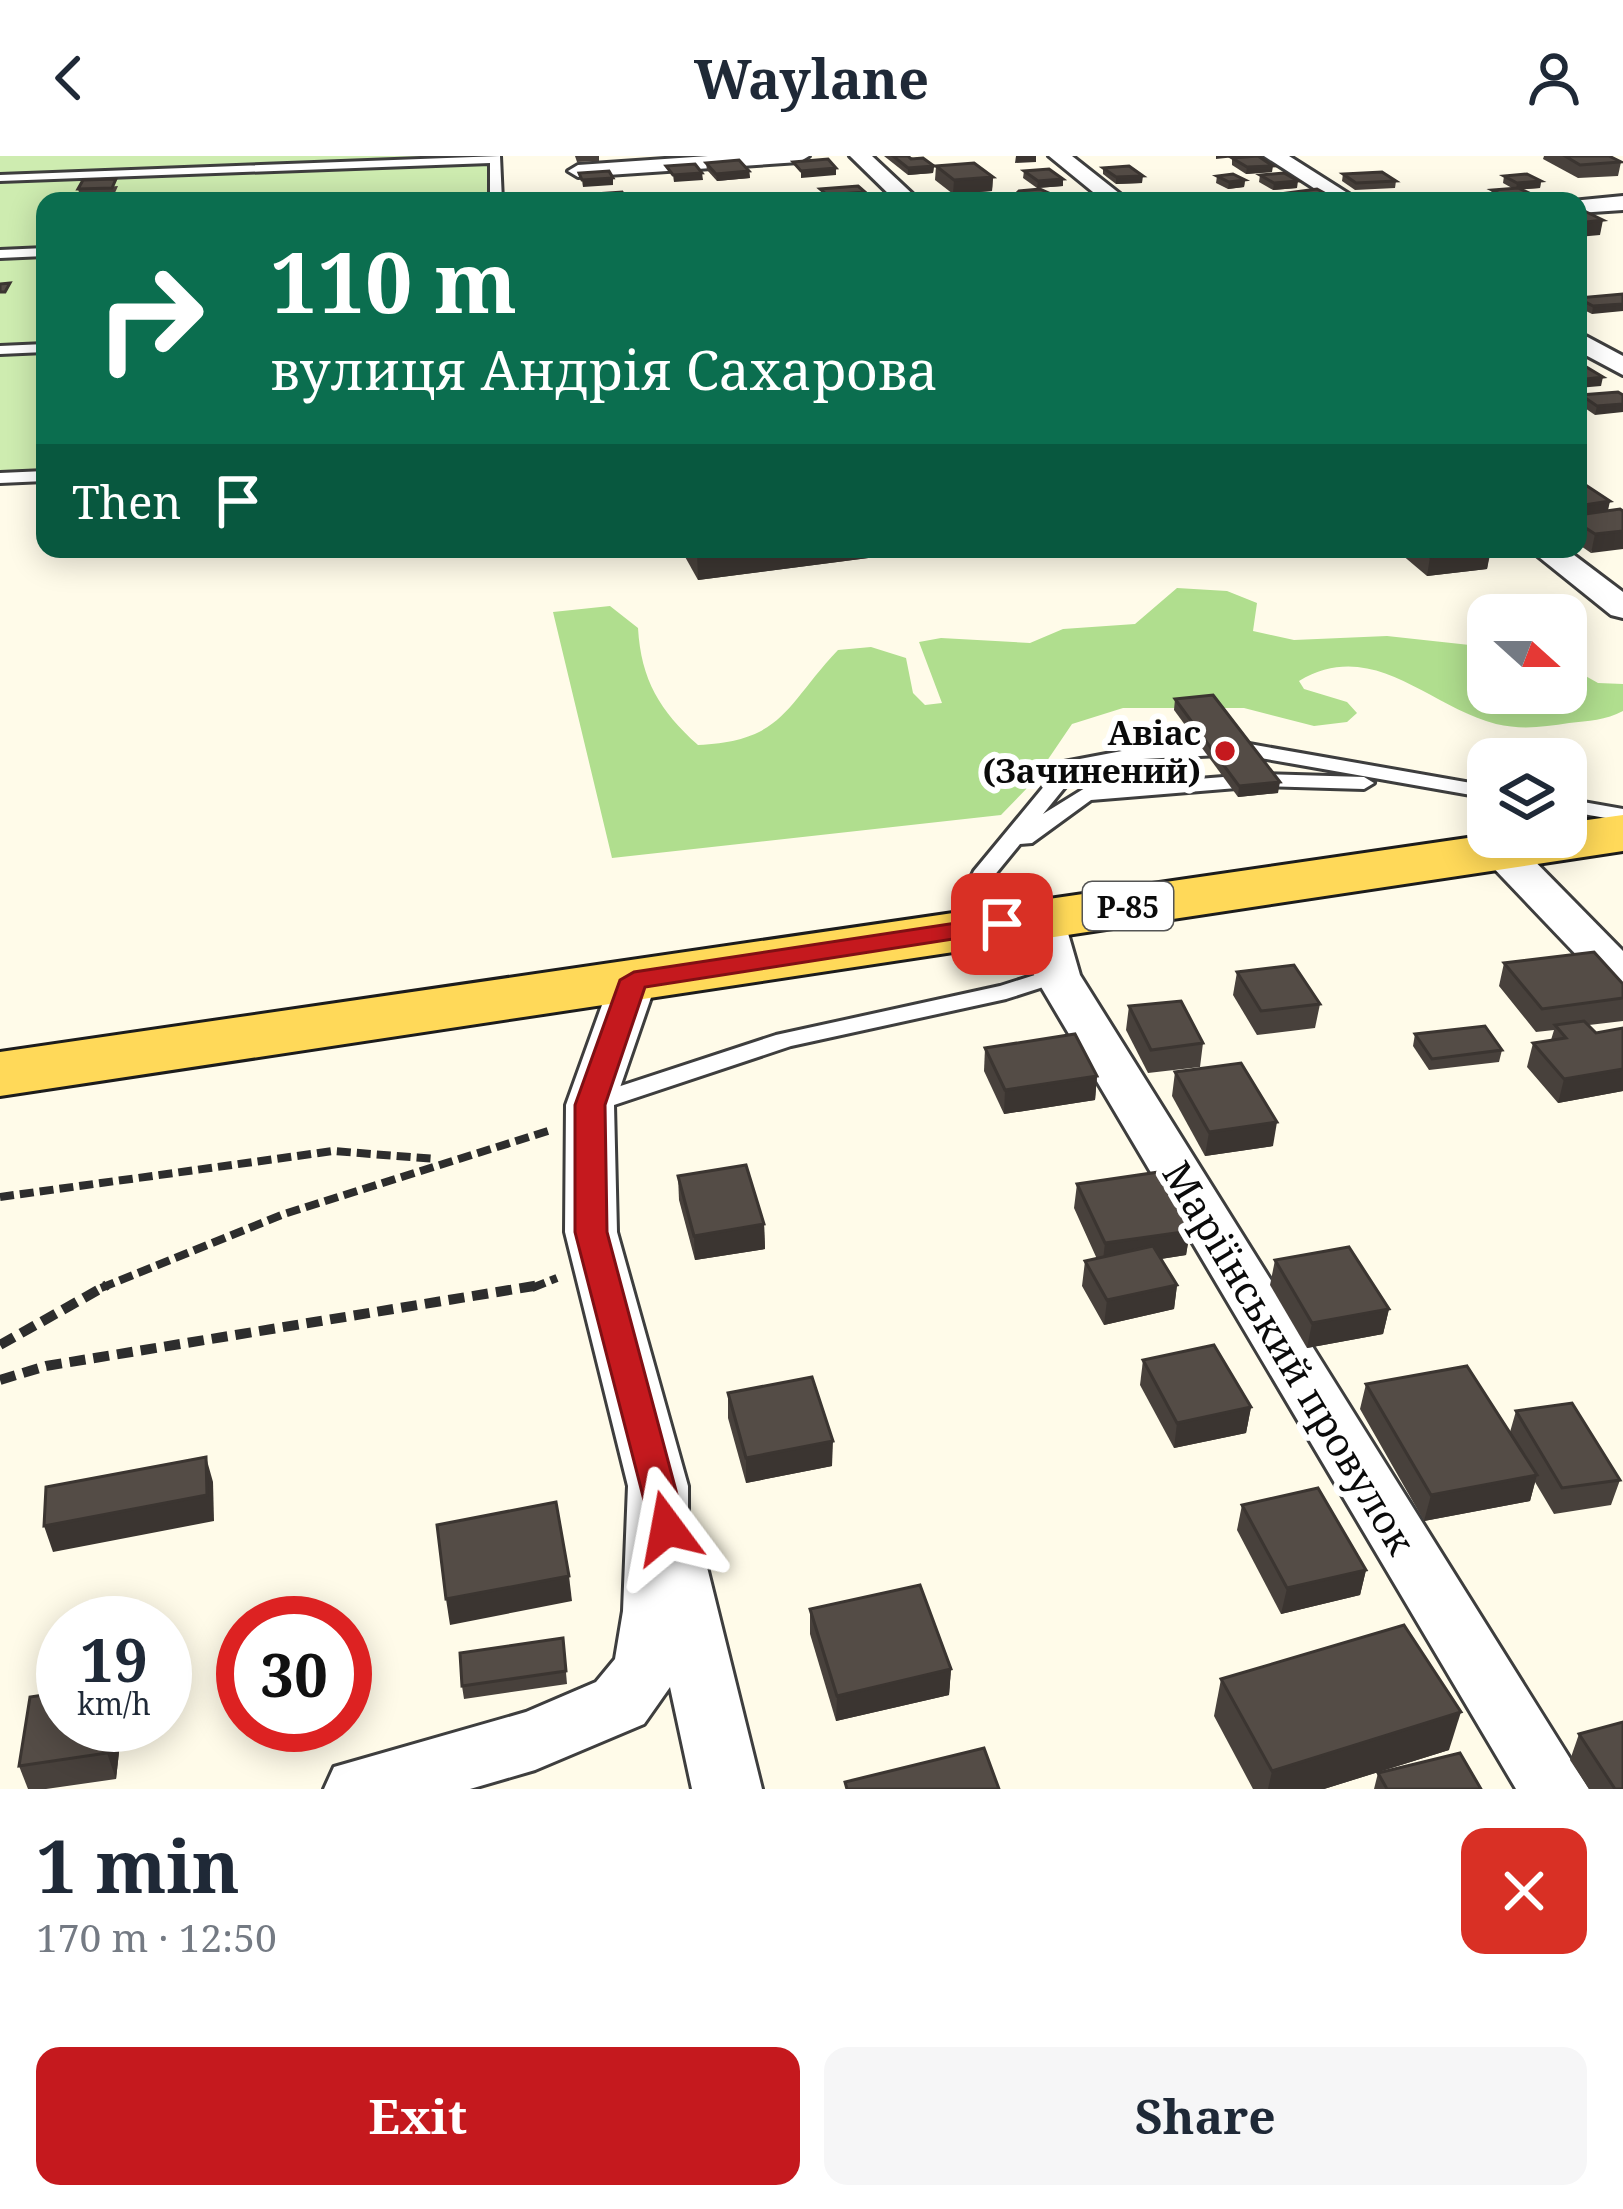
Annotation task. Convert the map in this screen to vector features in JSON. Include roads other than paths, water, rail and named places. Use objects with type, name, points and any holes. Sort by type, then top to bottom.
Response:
[{"type":"main road","name":"Р-85","points":[[0,1074],[634,980],[970,903],[1051,946],[1467,829]]},
{"type":"main road","name":"Р-85","points":[[1587,830],[1623,833]]},
{"type":"street","points":[[578,171],[799,156]]},
{"type":"street","points":[[860,156],[899,192]]},
{"type":"street","points":[[1059,156],[1106,192]]},
{"type":"street","points":[[1274,156],[1334,192]]},
{"type":"street","points":[[1587,205],[1623,202]]},
{"type":"street","points":[[1587,345],[1621,366]]},
{"type":"street","points":[[1557,558],[1623,608]]},
{"type":"street","points":[[1525,858],[1623,977]]},
{"type":"street","name":"Маріїнський провулок","points":[[1051,946],[1554,1789]]},
{"type":"street","points":[[634,980],[590,1113],[591,1232],[658,1486],[727,1789]]},
{"type":"street","points":[[359,1789],[535,1740],[620,1702],[646,1669],[656,1611],[658,1486]]},
{"type":"lane","points":[[0,178],[495,158],[496,192]]},
{"type":"lane","points":[[0,254],[36,252]]},
{"type":"lane","points":[[0,350],[36,348]]},
{"type":"lane","points":[[0,478],[36,476]]},
{"type":"lane","points":[[970,903],[1071,766],[1143,753],[1238,748],[1457,786],[1467,795]]},
{"type":"lane","points":[[970,903],[1024,837],[1085,794],[1261,780],[1457,786]]},
{"type":"lane","points":[[1587,809],[1623,815]]},
{"type":"lane","points":[[590,1113],[785,1040],[1006,992],[1051,946]]},
{"type":"place","name":"Авіас (Зачинений)","points":[[1225,751]]}]
